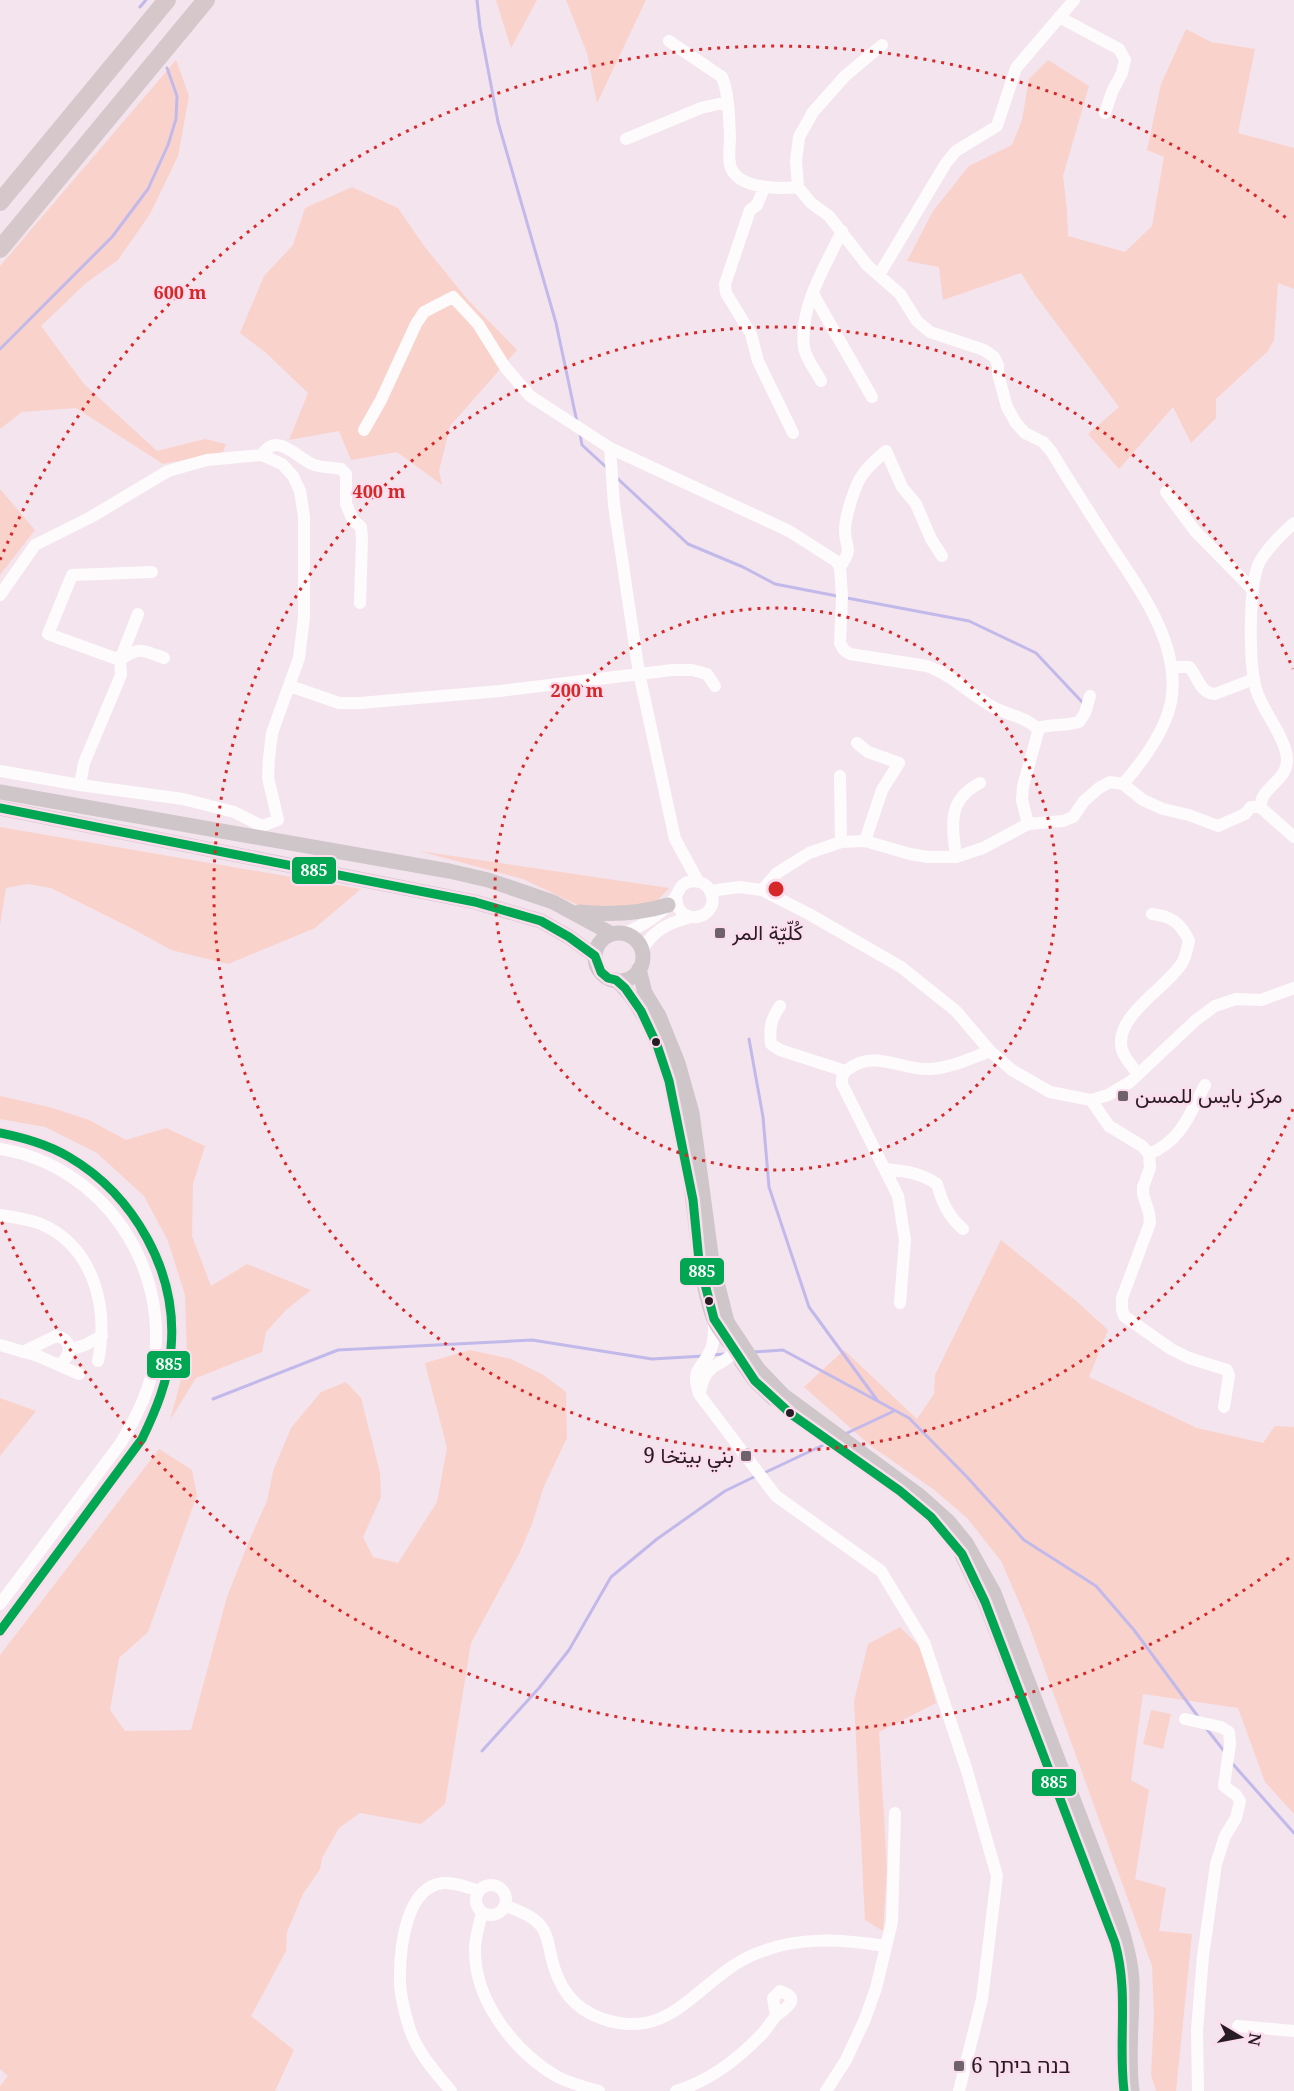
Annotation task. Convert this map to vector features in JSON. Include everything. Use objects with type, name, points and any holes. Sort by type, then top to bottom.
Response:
[{"type":"highway","points":[[0,202],[167,0]]},
{"type":"highway","points":[[0,249],[206,0]]},
{"type":"main road","points":[[0,792],[449,871],[527,893],[574,912],[618,934],[635,939],[642,950],[643,959],[639,969],[629,978],[616,980],[608,978],[601,972],[595,956],[598,945],[604,938],[618,934]]},
{"type":"main road","points":[[0,808],[475,902],[541,921],[569,937],[595,956]]},
{"type":"main road","points":[[574,912],[617,914],[639,912],[672,901]]},
{"type":"main road","points":[[639,969],[645,993],[659,1016],[678,1063],[692,1113],[712,1262],[727,1322],[758,1369],[783,1395],[920,1496],[948,1521],[966,1543],[994,1593],[1108,1890],[1125,1944],[1132,1978],[1130,2069],[1132,2091]]},
{"type":"main road","points":[[616,980],[642,1011],[669,1081],[693,1200],[699,1261],[714,1319],[755,1381],[791,1414],[900,1491],[923,1510],[962,1554],[985,1602],[1112,1928],[1123,1985],[1121,2069],[1124,2091]]},
{"type":"street","points":[[879,275],[946,163],[956,151],[997,126],[1016,68],[1074,0]]},
{"type":"street","points":[[1059,17],[1119,49],[1125,60],[1105,113]]},
{"type":"street","points":[[669,41],[722,77],[727,102],[729,154],[732,170],[740,178],[764,188],[798,187]]},
{"type":"street","points":[[882,45],[845,76],[813,112],[800,137],[796,161],[798,187],[811,203],[829,216],[867,265],[900,294],[917,321],[930,332],[984,350],[994,357],[998,365],[998,374],[1007,407],[1016,423],[1025,433],[1043,442],[1051,451],[1143,594],[1157,621],[1171,668],[1173,683],[1171,703],[1162,726],[1143,760],[1124,784]]},
{"type":"street","points":[[626,139],[701,108],[727,102]]},
{"type":"street","points":[[764,188],[757,205],[750,210],[725,284],[726,293],[751,334],[758,360],[793,433]]},
{"type":"street","points":[[821,381],[804,350],[804,328],[813,294],[842,231]]},
{"type":"street","points":[[813,294],[872,397]]},
{"type":"street","points":[[364,430],[424,312],[453,297],[477,324],[505,367],[530,396],[610,448],[789,531],[836,561],[840,567],[842,597],[840,643],[844,650],[850,654],[927,666],[939,670],[995,708],[1034,724],[1038,732],[1023,786],[1022,800],[1028,824]]},
{"type":"street","points":[[262,455],[269,446],[284,446],[315,466],[341,469],[346,474],[346,504],[353,519],[361,527],[360,603]]},
{"type":"street","points":[[610,448],[614,505],[639,673],[675,839],[698,881]]},
{"type":"street","points":[[840,567],[848,555],[845,529],[847,516],[861,476],[886,451],[902,487],[916,504],[931,539],[942,556]]},
{"type":"street","points":[[0,595],[35,545],[91,517],[168,471],[207,460],[262,455],[282,464],[293,476],[300,491],[304,518],[304,617],[299,658],[272,733],[268,758],[268,778],[278,820],[262,826],[234,812],[183,799],[0,771]]},
{"type":"street","points":[[1166,492],[1195,531],[1253,590]]},
{"type":"street","points":[[1260,807],[1264,792],[1283,774],[1290,751],[1256,690],[1252,663],[1254,580],[1259,562],[1271,545],[1294,523]]},
{"type":"street","points":[[120,660],[48,634],[72,575],[152,572]]},
{"type":"street","points":[[80,785],[84,763],[121,675],[120,660],[138,615]]},
{"type":"street","points":[[120,660],[134,650],[146,651],[164,658]]},
{"type":"street","points":[[1171,668],[1189,667],[1208,694],[1215,694],[1254,679]]},
{"type":"street","points":[[290,686],[339,702],[360,703],[500,691],[639,673],[692,670],[707,674],[715,686]]},
{"type":"street","points":[[1037,728],[1080,722],[1090,696]]},
{"type":"street","points":[[857,743],[868,752],[898,763],[882,790],[865,841]]},
{"type":"street","points":[[840,776],[841,842]]},
{"type":"street","points":[[762,890],[777,873],[808,853],[841,842],[865,841],[919,856],[956,857],[983,848],[1028,824],[1063,821],[1073,817],[1084,801],[1110,782],[1124,784],[1143,800],[1163,808],[1189,814],[1218,826],[1245,814],[1251,807],[1260,807],[1294,837]]},
{"type":"street","points":[[956,857],[954,818],[957,803],[966,790],[980,783]]},
{"type":"street","points":[[618,934],[646,923],[672,901],[686,883],[698,881],[711,891],[713,898],[710,908],[702,916],[691,917],[661,927],[647,941],[642,950]]},
{"type":"street","points":[[711,891],[740,887],[762,890],[901,967],[956,1011],[990,1051],[1012,1070],[1050,1092],[1091,1100],[1108,1095],[1130,1082],[1196,1020],[1215,1006],[1236,999],[1261,1000],[1294,988]]},
{"type":"street","points":[[672,901],[680,911],[691,917]]},
{"type":"street","points":[[1138,1074],[1123,1054],[1121,1043],[1124,1029],[1133,1015],[1182,963],[1189,941],[1183,928],[1175,920],[1164,915],[1152,914]]},
{"type":"street","points":[[780,1006],[769,1029],[771,1044],[780,1050],[845,1071]]},
{"type":"street","points":[[900,1303],[905,1240],[898,1196],[842,1084],[842,1077],[845,1071],[860,1062],[869,1060],[881,1060],[918,1070],[934,1069],[954,1065],[990,1051]]},
{"type":"street","points":[[1149,1154],[1165,1147],[1181,1130],[1205,1085]]},
{"type":"street","points":[[1091,1100],[1109,1126],[1142,1146],[1149,1154],[1150,1168],[1143,1187],[1143,1194],[1150,1222],[1122,1298],[1124,1316],[1189,1359],[1227,1370],[1229,1376],[1224,1407]]},
{"type":"street","points":[[0,1132],[39,1142],[79,1162],[105,1183],[130,1211],[146,1233],[160,1263],[168,1296],[171,1335],[164,1390],[142,1439],[0,1631]]},
{"type":"street","points":[[0,1149],[33,1157],[70,1176],[94,1194],[118,1221],[132,1241],[145,1268],[153,1299],[155,1335],[149,1386],[128,1431],[0,1604]]},
{"type":"street","points":[[886,1170],[924,1175],[937,1184],[951,1219],[963,1229]]},
{"type":"street","points":[[0,1215],[39,1224],[56,1232],[72,1244],[85,1261],[95,1283],[100,1305],[102,1336],[98,1361]]},
{"type":"street","points":[[714,1319],[712,1348],[697,1372],[696,1383],[699,1394],[776,1496],[881,1571],[924,1642],[967,1771],[997,1876],[982,1999],[959,2091]]},
{"type":"street","points":[[699,1394],[704,1378],[712,1368],[729,1358],[734,1350],[734,1333]]},
{"type":"street","points":[[24,1352],[56,1336],[63,1337],[68,1342],[69,1350],[68,1358],[60,1365]]},
{"type":"street","points":[[69,1350],[102,1336]]},
{"type":"street","points":[[0,1345],[60,1365],[79,1374]]},
{"type":"street","points":[[712,1368],[728,1361],[735,1361],[745,1367]]},
{"type":"street","points":[[1185,1719],[1221,1727],[1229,1732],[1230,1744],[1224,1786],[1240,1801],[1236,1818],[1225,1836],[1216,1864],[1202,1967],[1197,2030],[1198,2091]]},
{"type":"street","points":[[826,2091],[846,2060],[876,1988],[892,1922],[895,1814]]},
{"type":"street","points":[[451,2091],[421,2053],[411,2031],[399,1977],[402,1946],[412,1907],[425,1891],[441,1883],[452,1883],[479,1891]]},
{"type":"street","points":[[487,1885],[497,1886],[505,1893],[505,1905],[492,1916],[482,1913],[475,1900],[479,1891],[487,1885]]},
{"type":"street","points":[[505,1905],[540,1924],[548,1942],[559,1982],[573,2002],[601,2019],[619,2024],[655,2021],[671,2014],[725,1970],[774,1947],[812,1939],[885,1946]]},
{"type":"street","points":[[482,1913],[476,1937],[476,1967],[480,1982],[495,2015],[522,2048],[538,2063],[556,2076],[599,2091]]},
{"type":"street","points":[[676,2091],[713,2074],[733,2061],[767,2030],[776,2016]]},
{"type":"street","points":[[1238,2026],[1294,2031]]},
{"type":"shaded area","points":[[496,0],[537,0],[511,48]]},
{"type":"shaded area","points":[[566,0],[646,0],[597,103],[587,53]]},
{"type":"shaded area","points":[[1186,29],[1211,42],[1255,49],[1238,133],[1294,148],[1294,289],[1278,283],[1274,340],[1268,351],[1216,399],[1216,418],[1191,443],[1173,407],[1119,469],[1088,434],[1119,407],[1021,273],[943,300],[939,267],[907,261],[933,211],[969,166],[1012,145],[1022,120],[1029,79],[1048,60],[1089,86],[1063,176],[1068,236],[1125,252],[1152,226],[1164,157],[1147,150],[1161,84]]},
{"type":"shaded area","points":[[176,60],[189,96],[178,156],[150,214],[118,260],[86,283],[41,326],[84,384],[157,451],[205,439],[226,444],[223,452],[163,464],[76,408],[22,412],[0,429],[0,266]]},
{"type":"shaded area","points":[[352,187],[398,208],[424,246],[468,300],[517,350],[450,426],[439,471],[442,485],[397,452],[351,460],[339,431],[289,440],[308,393],[265,352],[240,333],[264,276],[293,245],[305,208]]},
{"type":"shaded area","points":[[0,489],[35,530],[0,575]]},
{"type":"shaded area","points":[[0,827],[361,889],[315,928],[228,964],[171,950],[51,888],[27,884],[6,888],[0,926]]},
{"type":"shaded area","points":[[419,851],[669,888],[657,901],[638,907],[582,907],[523,879]]},
{"type":"shaded area","points":[[0,1096],[49,1107],[89,1120],[126,1140],[166,1128],[205,1146],[193,1184],[192,1236],[211,1286],[247,1264],[311,1290],[286,1310],[266,1332],[262,1352],[196,1378],[170,1420],[187,1358],[185,1295],[168,1241],[144,1196],[97,1153],[45,1127],[0,1119]]},
{"type":"shaded area","points":[[1001,1240],[1108,1330],[1089,1377],[1197,1428],[1263,1443],[1275,1426],[1294,1427],[1294,1814],[1265,1782],[1238,1708],[1143,1694],[1131,1780],[1149,1790],[1135,1879],[1166,1888],[1159,1931],[1192,1934],[1176,2091],[1156,2091],[1151,2075],[1154,2015],[1152,1966],[1028,1623],[1001,1561],[967,1518],[933,1489],[871,1446],[804,1387],[844,1350],[917,1419],[934,1394],[935,1375]]},
{"type":"shaded area","points":[[470,1350],[511,1359],[542,1374],[566,1392],[567,1438],[544,1486],[520,1552],[471,1643],[445,1804],[421,1824],[360,1813],[339,1828],[322,1858],[320,1869],[303,1894],[287,1932],[286,1951],[251,2016],[294,2050],[275,2091],[0,2091],[0,2086],[8,2076],[0,2069],[0,1655],[159,1449],[192,1470],[197,1495],[148,1632],[119,1658],[110,1710],[125,1731],[191,1730],[227,1597],[267,1501],[273,1471],[291,1428],[321,1392],[346,1382],[361,1398],[380,1473],[381,1497],[363,1537],[373,1557],[398,1563],[437,1502],[447,1448],[425,1363]]},
{"type":"shaded area","points":[[0,1398],[36,1411],[0,1456]]},
{"type":"shaded area","points":[[900,1627],[922,1649],[936,1703],[879,1732],[887,1868],[883,1931],[865,1920],[854,1701],[868,1644]]},
{"type":"shaded area","points":[[1151,1710],[1171,1714],[1163,1749],[1143,1744]]},
{"type":"waterway","points":[[140,7],[146,0]]},
{"type":"waterway","points":[[477,0],[498,122],[556,323],[577,422]]},
{"type":"waterway","points":[[0,349],[112,237],[148,189],[168,145],[176,119],[177,96],[167,68]]},
{"type":"waterway","points":[[580,434],[582,445],[606,467]]},
{"type":"waterway","points":[[617,478],[688,544],[743,567],[775,584],[837,596]]},
{"type":"waterway","points":[[847,598],[969,621],[1036,653],[1083,703]]},
{"type":"waterway","points":[[749,1039],[763,1117],[769,1187],[809,1307],[877,1400]]},
{"type":"waterway","points":[[213,1399],[338,1350],[532,1340],[652,1359],[704,1356]]},
{"type":"waterway","points":[[753,1352],[783,1350],[909,1418],[1024,1540],[1096,1586],[1134,1630],[1199,1718]]},
{"type":"waterway","points":[[711,1355],[725,1354]]},
{"type":"waterway","points":[[845,1434],[894,1411]]},
{"type":"waterway","points":[[764,1473],[834,1440]]},
{"type":"waterway","points":[[482,1751],[539,1688],[569,1650],[611,1577],[657,1539],[725,1491],[758,1475]]},
{"type":"waterway","points":[[1206,1728],[1224,1751]]},
{"type":"waterway","points":[[1231,1762],[1294,1833]]},
{"type":"transit line","name":"885","points":[[0,808],[475,902],[541,921],[569,937],[595,956],[601,972],[625,988],[641,1011],[657,1045],[669,1081],[693,1200],[699,1261],[714,1319],[755,1381],[791,1414],[900,1491],[931,1517],[962,1554],[985,1602],[1115,1943],[1121,1980],[1124,2091]]},
{"type":"transit line","name":"885","points":[[0,1133],[35,1142],[61,1152],[92,1173],[113,1192],[132,1214],[159,1264],[167,1291],[171,1320],[171,1348],[167,1372],[157,1406],[142,1439],[0,1631]]},
{"type":"place","name":"كُلّيّة المر","points":[[720,933]]},
{"type":"place","name":"مركز بايس للمسن","points":[[1123,1096]]},
{"type":"place","name":"بني بيتخا 9","points":[[746,1456]]},
{"type":"place","name":"בנה ביתך 6","points":[[959,2066]]}]
